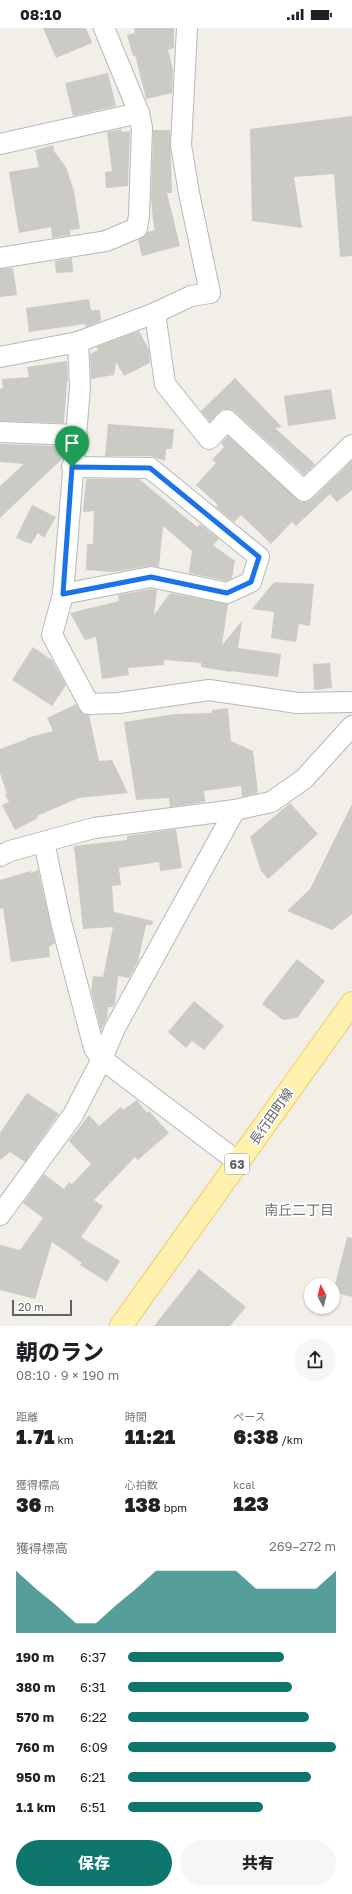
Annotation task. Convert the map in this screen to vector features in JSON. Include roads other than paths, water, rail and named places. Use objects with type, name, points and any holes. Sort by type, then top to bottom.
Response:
[{"type":"main road","name":"長行田町線","points":[[121,1326],[352,1003]]},
{"type":"street","points":[[0,258],[106,241],[137,228],[139,215],[142,128],[139,113],[104,28]]},
{"type":"street","points":[[0,357],[78,342],[155,313],[191,296],[210,292],[181,146],[187,28]]},
{"type":"street","points":[[0,144],[139,113]]},
{"type":"street","points":[[155,313],[165,384],[209,439],[227,420],[304,491],[352,445]]},
{"type":"street","points":[[78,342],[80,387],[77,435],[72,467],[63,594],[52,635],[89,704],[119,702],[209,690],[297,703],[352,702]]},
{"type":"street","points":[[0,432],[77,435]]},
{"type":"street","points":[[63,594],[151,577],[227,593],[251,582],[259,557],[150,468],[72,467]]},
{"type":"street","points":[[0,856],[10,851],[94,828],[235,810],[271,802],[304,779],[352,726]]},
{"type":"street","points":[[0,1215],[73,1115],[102,1059],[114,1028],[235,810]]},
{"type":"street","points":[[44,842],[61,922],[94,1048],[102,1059],[238,1162]]},
{"type":"district","name":"南丘二丁目","points":[[299,1209]]}]
